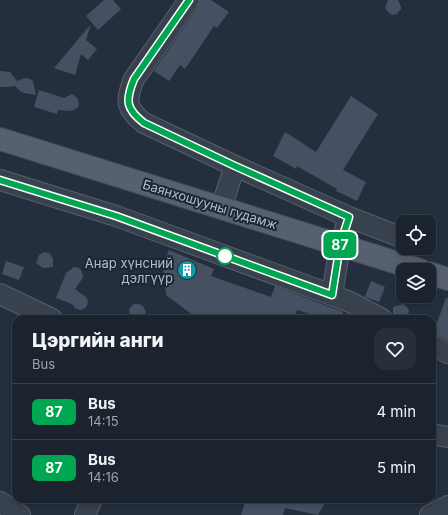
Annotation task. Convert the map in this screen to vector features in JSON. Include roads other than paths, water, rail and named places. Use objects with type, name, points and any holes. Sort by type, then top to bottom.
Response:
[{"type":"main road","name":"Баянхошууны гудамж","points":[[0,139],[398,263]]},
{"type":"main road","points":[[436,275],[448,279]]},
{"type":"street","points":[[189,0],[134,79],[130,88],[129,98],[130,109],[135,116],[144,123],[235,166],[349,217],[396,235]]},
{"type":"street","points":[[221,208],[235,166]]},
{"type":"street","points":[[0,180],[116,216],[332,295],[350,302],[374,315]]},
{"type":"street","points":[[332,295],[340,245],[349,217]]},
{"type":"street","points":[[0,294],[44,315]]},
{"type":"street","points":[[436,347],[448,353]]},
{"type":"street","points":[[436,435],[448,437]]},
{"type":"street","points":[[0,502],[20,515]]},
{"type":"street","points":[[85,515],[90,503]]},
{"type":"street","points":[[430,515],[448,506]]},
{"type":"place","name":"Анар хүнсний дэлгүүр","points":[[187,270]]}]
